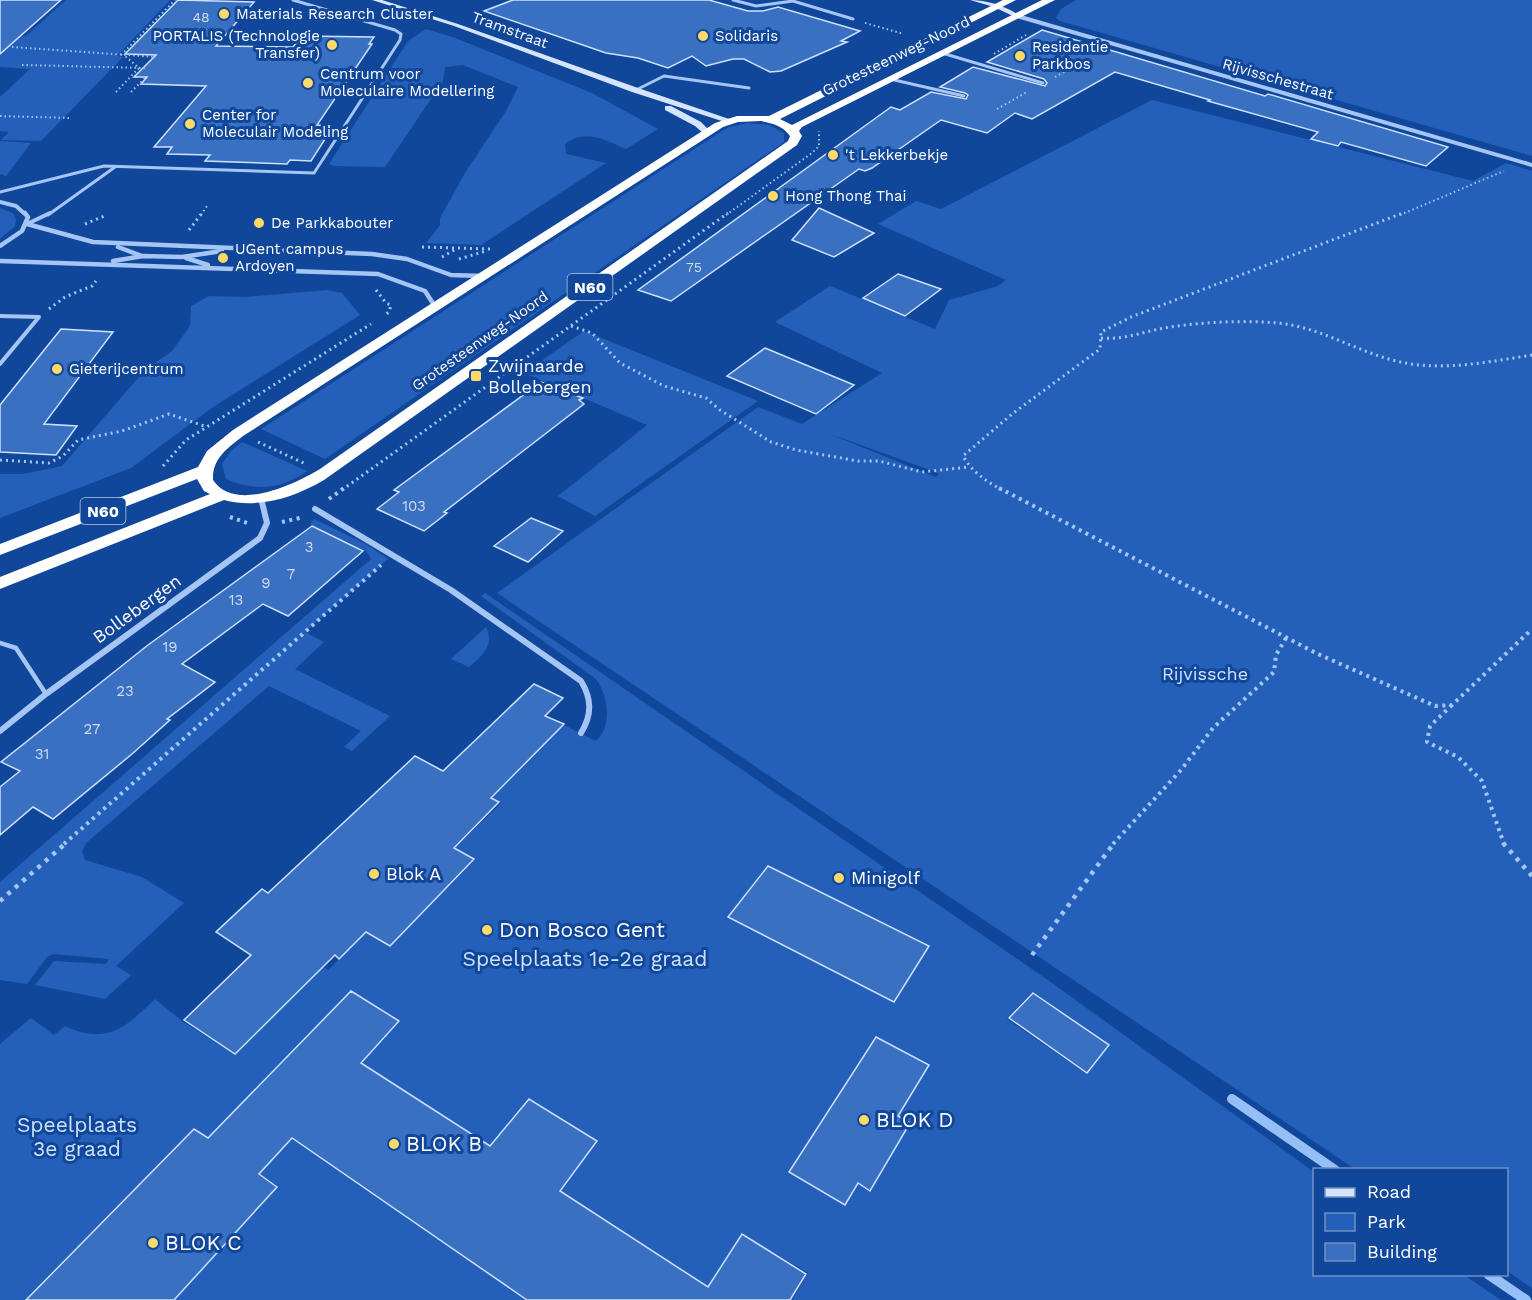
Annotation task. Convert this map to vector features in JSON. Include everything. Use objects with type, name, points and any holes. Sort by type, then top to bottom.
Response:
[{"type":"highway","name":"Grotesteenweg-Noord","points":[[769,120],[846,84],[926,40],[1011,0]]},
{"type":"highway","name":"N60","points":[[1017,16],[1050,0]]},
{"type":"highway","name":"Grotesteenweg-Noord","points":[[793,131],[798,125],[1017,16]]},
{"type":"highway","name":"Grotesteenweg-Noord","points":[[0,583],[222,495],[240,499],[261,498],[302,487],[783,152],[795,139],[793,131],[786,125],[769,120],[748,118],[730,121],[707,132],[238,433],[209,459],[205,470]]},
{"type":"highway","name":"N60","points":[[0,550],[205,470]]},
{"type":"highway","points":[[205,470],[205,479],[209,487],[222,495]]},
{"type":"main road","name":"Tramstraat","points":[[375,0],[456,25],[635,90],[730,121]]},
{"type":"main road","points":[[973,0],[996,6],[1017,16]]},
{"type":"main road","name":"Tramstraat","points":[[635,90],[698,124],[707,132]]},
{"type":"street","name":"Rijvisschestraat","points":[[1017,16],[1532,165]]},
{"type":"street","points":[[0,202],[23,210],[28,217],[27,224],[15,238],[0,246]]},
{"type":"street","points":[[27,224],[64,236],[110,244],[372,254],[407,259],[451,275],[486,275]]},
{"type":"street","points":[[110,244],[143,256]]},
{"type":"street","points":[[101,263],[143,256],[182,258],[236,249]]},
{"type":"street","points":[[182,258],[218,268]]},
{"type":"street","points":[[2,261],[378,274],[424,291],[436,308]]},
{"type":"street","name":"Bollebergen","points":[[0,730],[260,538],[267,523],[261,498]]},
{"type":"street","points":[[315,509],[396,553],[499,620],[581,681],[587,688],[591,704],[588,723],[581,733]]},
{"type":"lane","points":[[0,192],[88,169],[117,166],[314,173],[400,40],[400,34],[395,30],[293,0]]},
{"type":"lane","points":[[733,0],[756,6],[793,1],[853,19]]},
{"type":"lane","points":[[942,53],[1043,83]]},
{"type":"lane","points":[[635,90],[664,76],[749,88]]},
{"type":"lane","points":[[890,79],[964,96]]},
{"type":"lane","points":[[39,226],[46,217],[94,179],[117,166]]},
{"type":"lane","points":[[27,224],[46,217]]},
{"type":"lane","points":[[0,316],[39,317]]},
{"type":"lane","points":[[0,364],[39,317]]},
{"type":"lane","points":[[0,643],[16,648],[46,694]]},
{"type":"path","points":[[123,55],[175,0]]},
{"type":"path","points":[[853,19],[926,40]]},
{"type":"path","points":[[977,64],[1045,24]]},
{"type":"path","points":[[12,47],[156,57]]},
{"type":"path","points":[[123,55],[139,68]]},
{"type":"path","points":[[21,65],[146,68]]},
{"type":"path","points":[[116,92],[139,68]]},
{"type":"path","points":[[131,92],[146,77]]},
{"type":"path","points":[[0,116],[69,118]]},
{"type":"path","points":[[391,305],[389,312],[213,423],[350,484],[812,153],[819,146],[819,131],[825,126]]},
{"type":"path","points":[[1452,705],[1435,706],[1422,701],[1286,638],[987,482],[969,467],[963,456],[1012,414],[1100,349],[1101,332],[1131,317],[1422,206],[1498,175],[1520,162]]},
{"type":"path","points":[[183,238],[207,206]]},
{"type":"path","points":[[39,317],[65,297],[92,286],[96,282]]},
{"type":"path","points":[[1101,338],[1114,340],[1165,328],[1232,321],[1281,324],[1316,331],[1396,361],[1439,366],[1532,355]]},
{"type":"path","points":[[572,326],[592,333],[620,363],[664,386],[706,398],[720,410],[771,442],[796,450],[858,461],[879,461],[922,472],[969,467]]},
{"type":"path","points":[[0,460],[49,463],[63,456],[78,440],[122,431],[169,414],[207,427]]},
{"type":"path","points":[[0,902],[396,553]]},
{"type":"path","points":[[1532,629],[1430,726],[1427,742],[1458,757],[1482,781],[1502,842],[1532,876]]},
{"type":"path","points":[[1032,956],[1121,833],[1181,770],[1213,728],[1274,672],[1276,655],[1286,638]]},
{"type":"green space","points":[[66,0],[170,0],[117,56],[123,57],[41,141],[1,140],[9,132],[0,131],[0,97],[30,69],[0,67],[0,54],[20,36],[26,36]]},
{"type":"green space","points":[[1076,0],[1532,0],[1532,156],[1056,18],[1061,9]]},
{"type":"green space","points":[[426,29],[455,38],[592,93],[658,129],[626,149],[595,137],[573,139],[565,144],[566,154],[606,163],[481,245],[426,243],[440,225],[440,218],[465,173],[506,111],[518,87],[463,65],[445,67],[443,81],[385,167],[329,164],[408,41]]},
{"type":"green space","name":"Rijvissche","points":[[1152,100],[1473,181],[1506,163],[1532,171],[1532,1288],[1508,1272],[1508,1168],[1354,1168],[497,593],[758,407],[802,424],[882,373],[775,322],[830,286],[935,329],[949,300],[998,286],[1006,280],[878,224],[916,201],[941,209]],"holes":[[[827,433],[933,471],[939,474],[936,477]]]},
{"type":"green space","points":[[748,123],[769,125],[784,133],[784,142],[325,459],[261,429],[719,133],[729,127]]},
{"type":"green space","points":[[0,141],[31,143],[6,176],[0,174]]},
{"type":"green space","points":[[0,208],[13,213],[16,219],[15,226],[0,239]]},
{"type":"green space","points":[[328,290],[342,293],[360,315],[213,407],[131,468],[0,518],[0,474],[23,474],[62,466],[145,370],[172,351],[190,326],[191,306],[209,296],[244,297]]},
{"type":"green space","points":[[584,331],[758,401],[595,516],[558,496],[647,425],[524,373]]},
{"type":"green space","points":[[242,442],[307,471],[288,482],[268,487],[247,486],[226,479],[222,464],[231,451]]},
{"type":"green space","points":[[314,519],[366,544],[388,559],[305,632],[324,642],[295,669],[390,716],[352,751],[344,747],[361,731],[269,686],[86,843],[82,851],[85,860],[142,877],[184,903],[116,966],[131,975],[105,999],[35,985],[54,961],[106,964],[109,959],[53,954],[47,957],[27,984],[0,980],[0,882],[371,559],[366,551],[310,524]]},
{"type":"green space","points":[[485,593],[1045,978],[1313,1171],[1313,1276],[1465,1276],[1501,1300],[792,1300],[808,1273],[742,1234],[708,1287],[547,1182],[552,1176],[566,1183],[598,1141],[529,1098],[496,1139],[503,1154],[361,1063],[400,1021],[351,990],[233,1112],[283,1147],[292,1139],[526,1300],[175,1300],[277,1186],[194,1128],[25,1300],[0,1300],[0,1044],[31,1018],[54,1035],[65,1026],[80,1032],[104,1034],[125,1025],[155,999],[182,1021],[235,1055],[323,967],[328,970],[366,933],[390,947],[475,859],[455,848],[501,803],[492,798],[564,725],[596,741],[605,727],[607,710],[596,679],[481,596]],"holes":[[[768,866],[929,945],[894,1001],[729,917]],[[1032,992],[1110,1045],[1087,1074],[1007,1019]],[[876,1037],[929,1065],[898,1116],[909,1123],[858,1184],[845,1205],[789,1172]]]},
{"type":"green space","points":[[486,627],[488,645],[474,663],[469,667],[451,659]]},
{"type":"building","points":[[0,0],[61,0],[0,54]]},
{"type":"building","points":[[178,0],[254,2],[216,46],[293,47],[302,36],[374,37],[369,44],[372,44],[317,125],[331,126],[311,161],[290,160],[287,164],[205,161],[210,155],[167,154],[172,147],[154,147],[206,86],[141,84],[147,77],[134,77],[156,55],[125,54]]},
{"type":"building","name":"Solidaris","points":[[513,0],[709,0],[748,11],[763,11],[778,7],[860,31],[841,41],[847,42],[781,71],[770,72],[744,59],[733,59],[706,66],[692,56],[668,68],[638,58],[606,53],[484,11]]},
{"type":"building","points":[[1042,30],[1448,147],[1426,166],[1341,142],[1338,146],[1311,139],[1318,132],[1115,72],[1032,119],[1015,113],[987,133],[941,120],[872,168],[865,171],[859,169],[671,301],[638,290],[891,107],[900,110],[931,92],[966,99],[968,95],[965,93],[940,87],[973,67],[1045,86],[1047,83],[1044,79],[987,62]]},
{"type":"building","points":[[819,208],[874,233],[834,257],[792,240]]},
{"type":"building","points":[[898,274],[941,289],[905,316],[863,298]]},
{"type":"building","name":"Gieterijcentrum","points":[[61,329],[113,332],[44,424],[77,426],[56,455],[0,452],[0,405]]},
{"type":"building","points":[[765,348],[854,385],[816,414],[727,376]]},
{"type":"building","points":[[541,382],[583,398],[579,400],[584,404],[444,512],[447,513],[424,531],[377,509],[399,492],[394,490]]},
{"type":"building","points":[[531,518],[563,531],[528,562],[494,546]]},
{"type":"building","points":[[312,526],[363,551],[288,616],[263,604],[182,664],[215,682],[167,719],[170,720],[132,754],[53,819],[33,807],[0,835],[0,787],[20,771],[1,762],[148,645]]},
{"type":"building","name":"Blok A","points":[[534,684],[563,698],[545,716],[564,724],[491,798],[499,802],[454,848],[474,859],[390,946],[366,932],[339,959],[335,955],[235,1054],[184,1020],[251,955],[216,932],[262,889],[268,893],[415,756],[443,771]]},
{"type":"building","points":[[768,866],[929,946],[894,1002],[728,917]]},
{"type":"building","name":"BLOK B","points":[[351,991],[399,1021],[361,1063],[490,1146],[529,1099],[597,1141],[560,1191],[708,1287],[742,1234],[806,1274],[790,1300],[527,1300],[292,1138],[259,1174],[277,1187],[174,1300],[26,1300],[194,1129],[208,1138]]},
{"type":"building","points":[[1033,993],[1109,1045],[1087,1073],[1009,1018]]},
{"type":"building","name":"BLOK D","points":[[876,1037],[929,1065],[898,1116],[910,1123],[870,1191],[858,1183],[845,1205],[789,1172]]},
{"type":"waterway","points":[[1232,1099],[1332,1168]]},
{"type":"waterway","points":[[1491,1276],[1526,1300]]},
{"type":"place","name":"Materials Research Cluster","points":[[224,14]]},
{"type":"place","name":"Solidaris","points":[[703,36]]},
{"type":"place","name":"PORTALIS (Technologie Transfer)","points":[[332,45]]},
{"type":"place","name":"Residentie Parkbos","points":[[1020,56]]},
{"type":"place","name":"Centrum voor Moleculaire Modellering","points":[[308,83]]},
{"type":"place","name":"Center for Moleculair Modeling","points":[[190,124]]},
{"type":"place","name":"'t Lekkerbekje","points":[[833,155]]},
{"type":"place","name":"Hong Thong Thai","points":[[773,196]]},
{"type":"place","name":"De Parkkabouter","points":[[259,223]]},
{"type":"place","name":"UGent campus Ardoyen","points":[[223,258]]},
{"type":"place","name":"Gieterijcentrum","points":[[57,369]]},
{"type":"place","name":"Zwijnaarde Bollebergen","points":[[476,376]]},
{"type":"place","name":"Blok A","points":[[374,874]]},
{"type":"place","name":"Minigolf","points":[[839,878]]},
{"type":"place","name":"Don Bosco Gent","points":[[487,930]]},
{"type":"place","name":"BLOK D","points":[[864,1120]]},
{"type":"place","name":"BLOK B","points":[[394,1144]]},
{"type":"place","name":"BLOK C","points":[[153,1243]]},
{"type":"park label","name":"Speelplaats 1e-2e graad","points":[[585,959]]},
{"type":"park label","name":"Speelplaats 3e graad","points":[[77,1137]]}]
